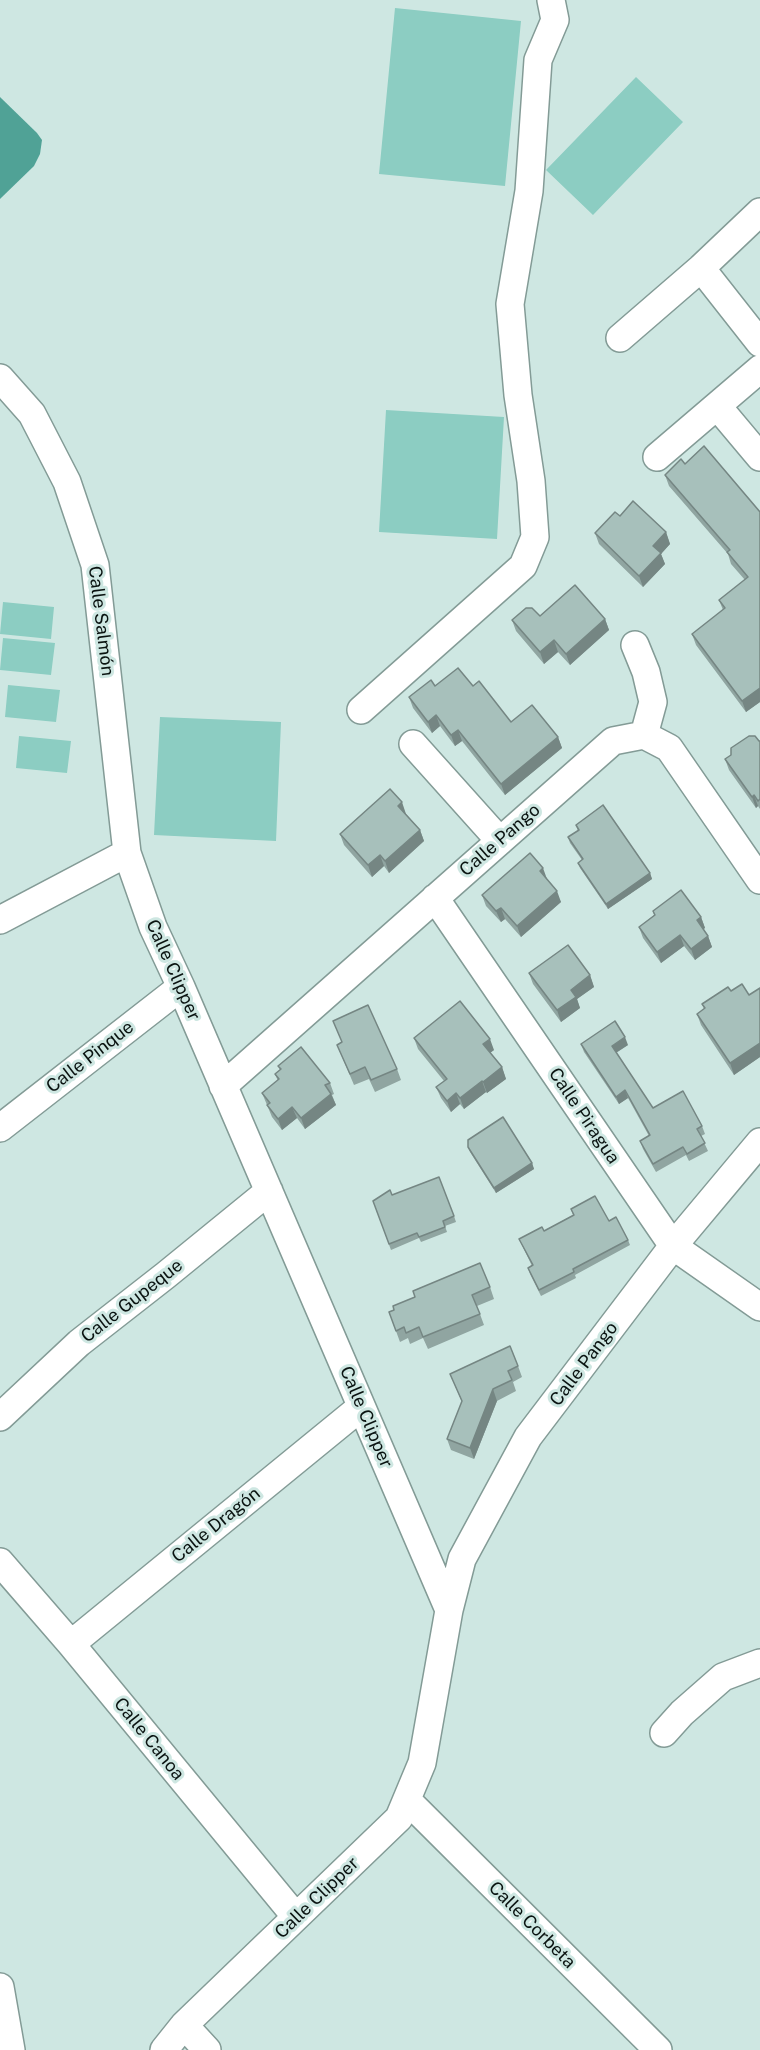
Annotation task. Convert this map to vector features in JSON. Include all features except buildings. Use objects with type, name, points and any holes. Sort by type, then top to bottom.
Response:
[{"type":"street","points":[[361,710],[523,566],[535,537],[531,481],[518,395],[510,304],[530,191],[538,60],[555,20],[551,0]]},
{"type":"street","points":[[620,338],[702,268],[760,212]]},
{"type":"street","points":[[702,268],[760,343]]},
{"type":"street","points":[[657,457],[760,369]]},
{"type":"street","name":"Calle Salmón","points":[[0,378],[32,414],[67,482],[95,566],[127,853]]},
{"type":"street","points":[[718,407],[760,458]]},
{"type":"street","points":[[635,645],[646,672],[652,702],[644,735],[669,748],[760,880]]},
{"type":"street","name":"Calle Pango","points":[[223,1086],[613,741],[644,735]]},
{"type":"street","points":[[413,744],[501,840]]},
{"type":"street","points":[[0,920],[127,853]]},
{"type":"street","name":"Calle Clipper","points":[[127,853],[153,927],[181,987],[449,1610],[422,1763],[399,1818],[184,2025],[164,2050]]},
{"type":"street","name":"Calle Piragua","points":[[435,898],[674,1246],[760,1307]]},
{"type":"street","name":"Calle Pinque","points":[[0,1128],[181,987]]},
{"type":"street","name":"Calle Pango","points":[[449,1610],[462,1559],[528,1437],[674,1246],[760,1142]]},
{"type":"street","name":"Calle Gupeque","points":[[0,1417],[79,1343],[269,1191]]},
{"type":"street","name":"Calle Dragón","points":[[71,1644],[362,1407]]},
{"type":"street","name":"Calle Canoa","points":[[0,1562],[71,1644],[296,1917]]},
{"type":"street","points":[[664,1733],[682,1713],[723,1677],[760,1663]]},
{"type":"street","name":"Calle Corbeta","points":[[407,1800],[645,2046]]},
{"type":"street","points":[[0,1987],[11,2050]]},
{"type":"street","points":[[184,2025],[207,2050]]},
{"type":"shaded area","points":[[395,8],[521,21],[505,186],[379,174]]},
{"type":"shaded area","points":[[636,77],[683,122],[593,215],[546,170]]},
{"type":"shaded area","points":[[0,97],[42,140],[40,154],[34,166],[0,199]]},
{"type":"shaded area","points":[[386,410],[504,417],[497,539],[379,532]]},
{"type":"shaded area","points":[[3,602],[54,607],[51,639],[0,634]]},
{"type":"shaded area","points":[[3,638],[55,643],[51,675],[0,670]]},
{"type":"shaded area","points":[[8,685],[60,690],[56,722],[5,717]]},
{"type":"shaded area","points":[[160,717],[281,722],[276,841],[154,835]]},
{"type":"shaded area","points":[[19,736],[71,741],[67,773],[16,768]]}]
